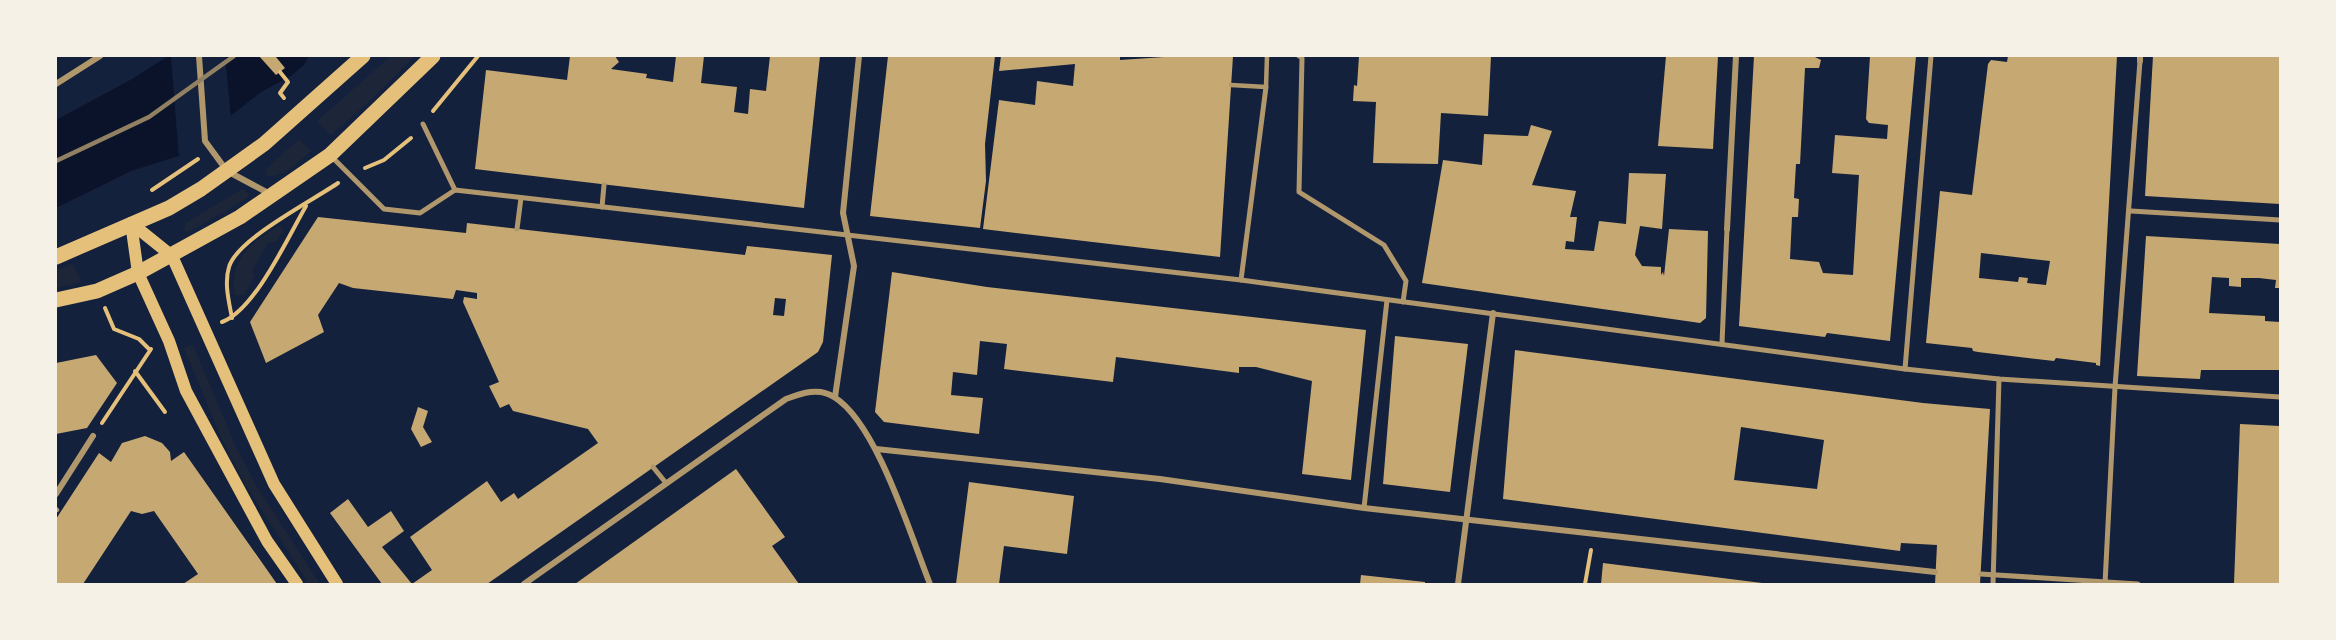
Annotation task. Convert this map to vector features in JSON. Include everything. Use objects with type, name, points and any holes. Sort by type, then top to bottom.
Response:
[{"type":"main road","points":[[56,257],[169,208],[227,171],[264,144],[363,56]]},
{"type":"main road","points":[[56,300],[97,291],[138,273],[172,256],[273,195],[330,155],[433,56]]},
{"type":"main road","points":[[131,223],[172,256],[274,484],[337,585]]},
{"type":"main road","points":[[131,223],[138,273],[169,341],[186,391],[215,450],[267,541],[297,585]]},
{"type":"street","points":[[56,84],[100,56]]},
{"type":"street","points":[[199,56],[205,141],[227,171],[273,195]]},
{"type":"street","points":[[835,397],[854,266],[843,213],[859,56]]},
{"type":"street","points":[[1299,56],[1302,58],[1299,192],[1384,245],[1406,281],[1402,302]]},
{"type":"street","points":[[1722,343],[1736,56]]},
{"type":"street","points":[[1905,369],[1930,56]]},
{"type":"street","points":[[2105,583],[2115,387],[2131,211],[2140,58]]},
{"type":"street","points":[[1241,280],[1266,87]]},
{"type":"street","points":[[423,124],[455,190]]},
{"type":"street","points":[[330,155],[384,209],[420,213],[455,190],[1241,280],[1905,369],[1999,379],[2280,397]]},
{"type":"street","points":[[602,207],[604,185]]},
{"type":"street","points":[[517,229],[520,198]]},
{"type":"street","points":[[2131,211],[2280,220]]},
{"type":"street","points":[[1364,508],[1387,300]]},
{"type":"street","points":[[1458,585],[1493,313]]},
{"type":"street","points":[[1993,585],[1999,379]]},
{"type":"street","points":[[524,585],[786,399],[806,392],[823,392],[835,397],[858,421],[876,448],[930,585]]},
{"type":"street","points":[[56,494],[93,436]]},
{"type":"street","points":[[876,448],[1160,479],[1364,508],[1935,572]]},
{"type":"street","points":[[653,466],[666,483]]},
{"type":"street","points":[[1981,574],[2138,585]]},
{"type":"lane","points":[[1231,85],[1266,87],[1267,56]]},
{"type":"path","points":[[307,205],[249,303],[232,318],[227,288],[229,266],[245,243],[307,205],[350,175],[384,160],[404,146],[478,56]]},
{"type":"path","points":[[280,72],[288,82],[287,85]]},
{"type":"path","points":[[97,291],[114,329],[139,339],[154,357]]},
{"type":"path","points":[[93,436],[150,350]]},
{"type":"path","points":[[135,371],[165,412]]},
{"type":"path","points":[[1585,585],[1588,561]]},
{"type":"shaded area","points":[[168,56],[309,56],[304,65],[291,76],[261,92],[179,156],[131,171],[56,208],[56,120],[132,79]]},
{"type":"shaded area","points":[[391,56],[414,56],[373,98],[331,135],[317,121]]},
{"type":"shaded area","points":[[299,139],[311,151],[285,172],[268,176],[265,170]]},
{"type":"shaded area","points":[[242,189],[249,194],[246,199],[194,229],[187,232],[184,230],[186,223]]},
{"type":"shaded area","points":[[279,226],[284,229],[277,241],[268,243],[252,271],[255,276],[244,295],[235,295],[235,272],[244,253],[260,238]]},
{"type":"shaded area","points":[[73,264],[81,282],[56,288],[56,270]]},
{"type":"shaded area","points":[[193,345],[235,445],[257,487],[320,584],[309,584],[245,484],[222,440],[184,348]]},
{"type":"pier","points":[[171,56],[225,56],[231,119],[179,158]]},
{"type":"building","points":[[259,56],[278,56],[276,57],[285,68],[276,75]]},
{"type":"building","points":[[570,56],[615,56],[619,62],[611,69],[647,74],[646,78],[673,82],[676,56],[704,56],[701,83],[737,87],[734,112],[748,114],[750,89],[766,91],[770,56],[820,56],[804,208],[475,169],[486,70],[567,80]]},
{"type":"building","points":[[888,56],[995,56],[985,144],[986,181],[980,228],[870,216]]},
{"type":"building","points":[[1001,56],[1120,56],[1120,60],[1179,56],[1233,56],[1220,257],[983,229],[999,100],[1035,105],[1037,81],[1073,86],[1075,64],[999,71]]},
{"type":"building","points":[[1359,56],[1491,56],[1488,116],[1441,113],[1438,164],[1373,163],[1376,102],[1353,101],[1354,85],[1357,86]]},
{"type":"building","points":[[1666,56],[1718,56],[1713,149],[1658,146]]},
{"type":"building","points":[[1754,56],[1813,56],[1821,60],[1819,68],[1805,68],[1800,164],[1796,164],[1794,198],[1799,199],[1798,217],[1792,217],[1790,259],[1819,262],[1823,273],[1853,275],[1859,175],[1832,173],[1835,135],[1887,139],[1888,125],[1869,123],[1866,119],[1870,56],[1916,56],[1890,341],[1827,333],[1825,337],[1739,326]]},
{"type":"building","points":[[2008,56],[2117,56],[2100,366],[2096,363],[2056,358],[2054,361],[1926,343],[1940,191],[1972,195],[1988,64],[1991,60],[2007,62]],"holes":[[[1981,253],[2050,261],[2046,285],[2027,283],[2028,278],[2019,277],[2018,282],[1979,278]]]},
{"type":"building","points":[[2153,56],[2280,56],[2280,204],[2145,196]]},
{"type":"building","points":[[1531,125],[1552,131],[1532,185],[1576,191],[1570,217],[1577,217],[1574,242],[1566,241],[1565,249],[1594,251],[1599,221],[1626,224],[1629,173],[1666,174],[1662,229],[1640,226],[1635,255],[1642,266],[1661,267],[1661,275],[1663,272],[1664,276],[1669,229],[1708,231],[1706,318],[1700,323],[1422,283],[1443,160],[1482,165],[1484,134],[1528,136]]},
{"type":"building","points":[[318,217],[466,233],[467,223],[745,255],[747,246],[832,255],[823,342],[818,352],[487,584],[412,584],[432,570],[410,537],[487,481],[501,502],[514,493],[518,499],[598,443],[588,429],[513,411],[509,404],[500,408],[489,386],[499,382],[463,302],[464,297],[477,299],[477,293],[456,290],[453,299],[353,288],[339,283],[318,315],[324,332],[266,363],[250,322]],"holes":[[[775,298],[786,299],[784,316],[773,315]]]},
{"type":"building","points":[[2146,236],[2280,244],[2280,288],[2275,288],[2276,280],[2241,278],[2241,287],[2229,286],[2229,278],[2212,277],[2209,313],[2265,316],[2265,321],[2280,322],[2280,370],[2201,370],[2200,379],[2137,376]]},
{"type":"building","points":[[892,272],[987,287],[1366,330],[1351,480],[1302,474],[1312,381],[1256,367],[1239,367],[1239,373],[1116,357],[1113,382],[1004,369],[1007,344],[980,341],[977,375],[953,372],[951,395],[983,398],[979,434],[884,422],[875,412]]},
{"type":"building","points":[[1395,336],[1468,344],[1450,492],[1383,484]]},
{"type":"building","points":[[1515,350],[1923,403],[1990,409],[1980,584],[1935,584],[1937,545],[1901,543],[1900,551],[1503,499]],"holes":[[[1741,427],[1824,440],[1817,489],[1734,480]]]},
{"type":"building","points":[[96,355],[117,383],[87,428],[56,434],[56,363]]},
{"type":"building","points":[[418,407],[428,411],[423,427],[432,442],[421,447],[411,429]]},
{"type":"building","points":[[2240,424],[2280,426],[2279,584],[2234,584]]},
{"type":"building","points":[[145,436],[162,443],[170,452],[171,461],[184,452],[277,584],[183,584],[198,574],[154,511],[142,514],[131,511],[83,584],[56,584],[56,519],[99,453],[111,462],[122,443]]},
{"type":"building","points":[[736,469],[785,537],[772,546],[799,584],[575,584]]},
{"type":"building","points":[[969,482],[1074,496],[1067,554],[1004,546],[999,584],[956,584]]},
{"type":"building","points":[[348,499],[368,527],[391,511],[404,531],[382,547],[412,584],[382,584],[330,513]]},
{"type":"building","points":[[1603,563],[1762,583],[1762,584],[1601,584]]},
{"type":"building","points":[[1361,575],[1425,582],[1425,584],[1360,584]]},
{"type":"railway","points":[[56,161],[149,117],[234,56]]}]
